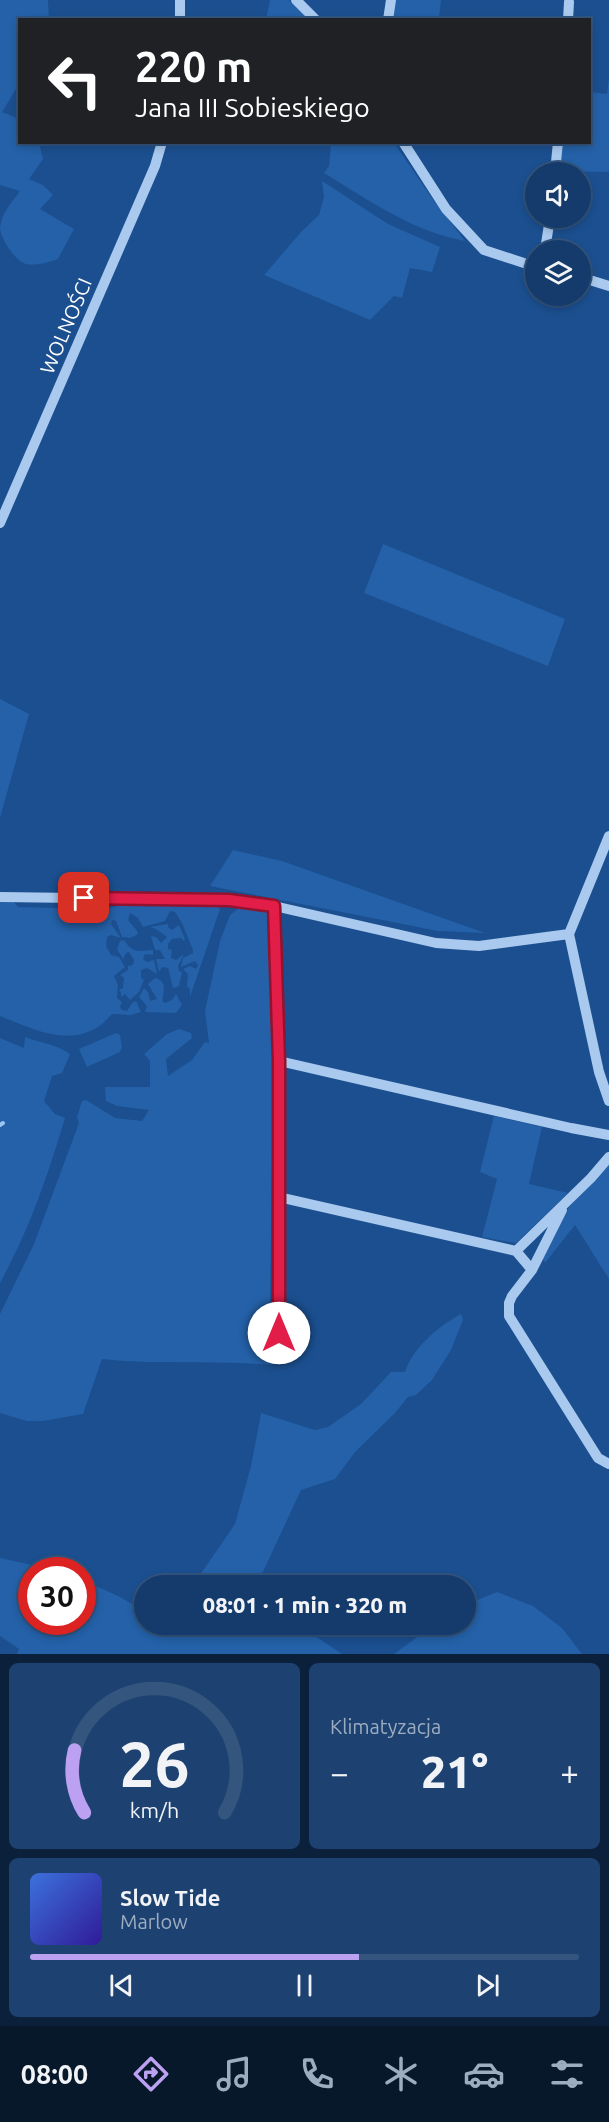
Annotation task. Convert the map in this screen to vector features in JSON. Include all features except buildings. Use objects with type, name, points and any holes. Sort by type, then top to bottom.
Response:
[{"type":"street","points":[[180,0],[180,18]]},
{"type":"street","points":[[296,0],[314,18]]},
{"type":"street","points":[[388,18],[391,0]]},
{"type":"street","points":[[568,18],[569,2]]},
{"type":"street","name":"WOLNOŚCI","points":[[0,523],[146,187],[161,144]]},
{"type":"street","points":[[403,144],[446,209],[484,250],[525,263]]},
{"type":"street","points":[[556,162],[558,144]]},
{"type":"street","points":[[591,280],[609,286]]},
{"type":"street","points":[[609,836],[569,934],[599,1072],[609,1101]]},
{"type":"street","points":[[0,897],[229,900],[274,906],[436,943],[479,946],[569,934]]},
{"type":"street","points":[[274,906],[279,1061],[279,1333]]},
{"type":"street","points":[[279,1061],[609,1135]]},
{"type":"street","points":[[516,1251],[591,1178],[609,1157]]},
{"type":"street","points":[[279,1197],[516,1251],[532,1270]]},
{"type":"street","points":[[566,1203],[532,1270],[509,1303],[509,1316],[598,1458],[609,1464]]},
{"type":"shaded area","points":[[0,0],[48,0],[49,18],[18,18],[18,86],[2,112],[18,119],[18,144],[39,144],[43,159],[29,179],[43,185],[53,195],[40,209],[74,229],[58,259],[38,264],[26,264],[13,254],[0,228],[5,213],[20,191],[0,185]]},
{"type":"shaded area","points":[[270,0],[289,0],[308,18],[266,18]]},
{"type":"shaded area","points":[[395,0],[441,0],[439,18],[392,18]]},
{"type":"shaded area","points":[[609,77],[609,172],[591,172],[591,162],[560,162],[561,144],[591,144],[591,92],[607,94]]},
{"type":"shaded area","points":[[331,144],[395,144],[465,241],[446,237],[410,223],[375,204],[324,173],[329,166]]},
{"type":"shaded area","points":[[322,181],[388,224],[440,247],[432,272],[410,268],[402,298],[394,296],[370,320],[264,275],[319,215],[324,197]]},
{"type":"shaded area","points":[[383,544],[565,619],[548,666],[364,593]]},
{"type":"shaded area","points":[[0,699],[29,714],[0,818]]},
{"type":"shaded area","points":[[233,850],[282,861],[485,933],[438,931],[210,886]]},
{"type":"shaded area","points":[[0,900],[12,900],[18,907],[101,909],[130,904],[219,907],[220,909],[190,997],[190,989],[187,986],[188,974],[183,969],[190,966],[196,969],[198,965],[195,961],[181,967],[183,958],[193,953],[193,950],[175,912],[170,911],[165,921],[143,927],[138,918],[130,913],[128,920],[138,932],[130,938],[122,937],[116,921],[112,920],[111,924],[121,938],[111,935],[107,937],[106,946],[111,955],[119,957],[125,967],[114,976],[118,985],[117,998],[122,1002],[120,1007],[122,1010],[127,1011],[136,1001],[141,1012],[130,1015],[112,1014],[100,1026],[86,1033],[61,1035],[36,1030],[0,1016]]},
{"type":"shaded area","points":[[243,905],[266,911],[269,917],[273,1066],[270,1317],[272,1365],[102,1359],[83,1414],[43,1421],[27,1421],[0,1413],[0,1314],[34,1244],[79,1123],[77,1117],[82,1101],[86,1100],[115,1118],[142,1121],[149,1110],[117,1106],[106,1101],[105,1087],[150,1087],[150,1061],[144,1054],[167,1034],[179,1029],[191,1033],[192,1038],[166,1059],[168,1076],[192,1060],[205,1042],[209,1043],[205,1011],[220,941],[230,915]]},
{"type":"shaded area","points":[[168,924],[172,930],[179,925],[185,939],[184,941],[181,938],[172,939],[168,944],[168,949],[172,950],[171,958],[176,960],[184,954],[178,966],[179,971],[182,972],[179,986],[173,988],[168,968],[162,967],[159,972],[156,959],[165,959],[160,950],[155,950],[151,936],[156,937],[161,943],[167,937],[150,927]]},
{"type":"shaded area","points":[[124,940],[133,950],[153,950],[153,955],[145,954],[143,959],[147,962],[154,960],[157,974],[147,968],[141,970],[141,978],[144,980],[139,992],[130,1000],[125,994],[121,997],[119,990],[123,988],[124,978],[120,975],[128,970],[128,966],[133,965],[134,960],[129,952],[123,959],[117,949],[120,941]]},
{"type":"shaded area","points":[[155,978],[164,985],[163,1002],[172,1000],[176,994],[182,1005],[176,1013],[145,1012],[147,1006],[139,997],[144,988],[148,992],[150,1001],[157,999],[148,984]]},
{"type":"shaded area","points":[[116,1033],[120,1035],[122,1047],[120,1052],[87,1067],[79,1049]]},
{"type":"shaded area","points":[[25,1037],[54,1046],[70,1054],[62,1073],[52,1076],[44,1101],[55,1114],[65,1118],[37,1202],[0,1283],[0,1038],[24,1048]]},
{"type":"shaded area","points":[[494,1116],[542,1127],[529,1184],[568,1193],[516,1243],[482,1237],[497,1179],[480,1172]]},
{"type":"shaded area","points":[[609,1161],[609,1279],[575,1225],[545,1263],[543,1259],[569,1207]]},
{"type":"shaded area","points":[[461,1314],[463,1320],[451,1350],[432,1380],[416,1395],[408,1397],[355,1452],[335,1479],[301,1490],[263,1572],[258,1575],[200,1575],[235,1524],[251,1466],[261,1413],[315,1430],[328,1427],[361,1404],[391,1372],[405,1372],[420,1346]]},
{"type":"shaded area","points":[[0,1558],[18,1562],[18,1635],[96,1635],[96,1586],[134,1605],[134,1635],[310,1635],[342,1654],[17,1654],[19,1649],[0,1636]]},
{"type":"shaded area","points":[[497,1592],[533,1606],[562,1628],[582,1654],[394,1654],[420,1635],[476,1635],[476,1601]]},
{"type":"route","points":[[84,898],[229,900],[274,906],[279,1061],[279,1333]]}]
